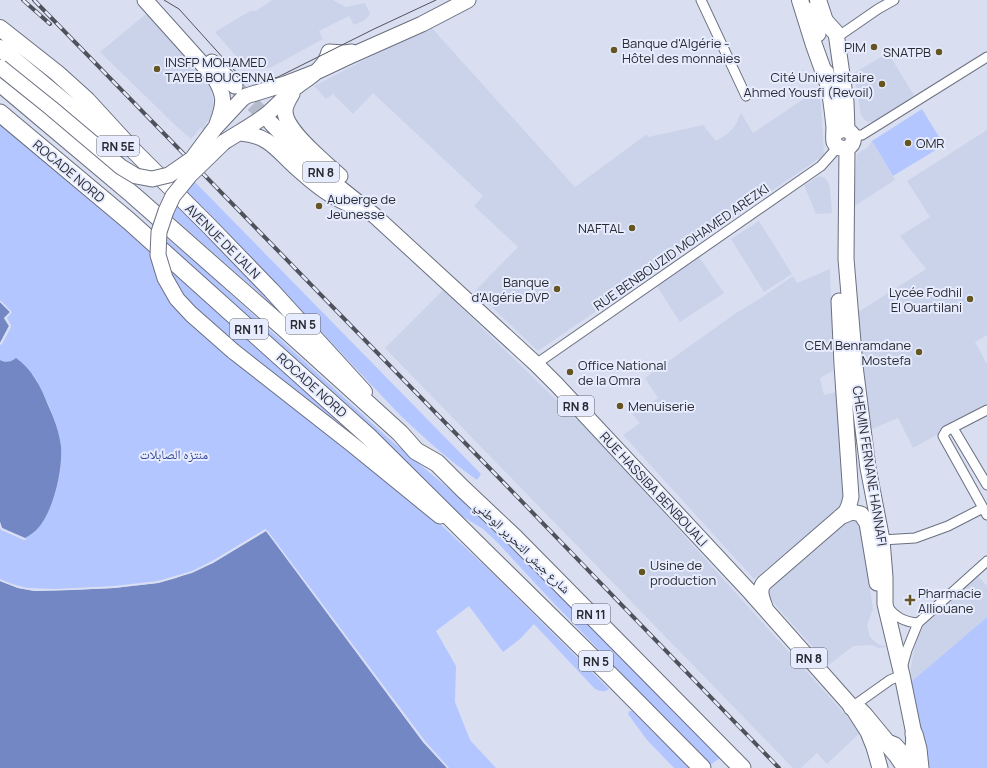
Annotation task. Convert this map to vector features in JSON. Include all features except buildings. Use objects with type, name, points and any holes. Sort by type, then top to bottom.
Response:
[{"type":"highway","points":[[828,0],[836,35]]},
{"type":"highway","points":[[810,3],[836,35]]},
{"type":"highway","points":[[810,3],[814,45],[828,84]]},
{"type":"highway","name":"AVENUE DE L'ALN","points":[[0,28],[57,73],[88,100],[131,148],[271,290],[377,405],[437,463]]},
{"type":"highway","name":"RN 5E","points":[[0,48],[168,186]]},
{"type":"highway","name":"ROCADE NORD","points":[[0,83],[144,204],[284,328],[400,434],[416,451],[437,463]]},
{"type":"highway","name":"ROCADE NORD","points":[[0,113],[129,221],[368,436],[489,556]]},
{"type":"highway","name":"شارع جيش التحرير الوطني","points":[[437,463],[514,537],[742,768]]},
{"type":"highway","name":"RN 5","points":[[489,556],[702,768]]},
{"type":"highway","points":[[852,707],[859,710],[888,742],[906,768]]},
{"type":"highway","points":[[914,734],[918,749],[920,768]]},
{"type":"main road","points":[[145,0],[170,16],[235,86]]},
{"type":"main road","points":[[145,0],[214,77],[220,87],[223,105],[216,128]]},
{"type":"main road","points":[[0,67],[121,167],[136,176],[152,179],[169,175],[192,159],[216,128],[246,96],[285,84],[316,72],[422,24],[463,2]]},
{"type":"main road","points":[[836,35],[846,102],[843,140]]},
{"type":"main road","points":[[316,72],[295,88],[257,122],[224,142],[190,175],[173,196],[159,232],[158,255],[165,278],[177,300],[233,351],[353,445],[489,556]]},
{"type":"main road","points":[[828,84],[843,140]]},
{"type":"main road","points":[[295,88],[287,103],[285,111],[290,127],[304,143],[344,180],[375,216]]},
{"type":"main road","name":"RN 8","points":[[271,123],[315,168],[375,216]]},
{"type":"main road","points":[[240,133],[257,136],[265,140],[298,170],[333,196],[375,216]]},
{"type":"main road","name":"CHEMIN FERNANE HANNAFI","points":[[765,609],[761,597],[762,586],[764,583],[846,512],[851,497],[842,365],[837,245],[838,182],[843,140]]},
{"type":"main road","name":"CHEMIN FERNANE HANNAFI","points":[[843,140],[846,259],[854,366],[868,468],[882,540],[886,577],[885,604],[902,673],[914,734]]},
{"type":"main road","name":"RUE HASSIBA BENBOUALI","points":[[375,216],[536,364],[765,609],[852,707]]},
{"type":"main road","points":[[840,517],[852,512],[861,514],[867,522],[879,592],[885,604]]},
{"type":"main road","name":"RN 8","points":[[852,707],[868,732],[880,768]]},
{"type":"main road","points":[[888,742],[894,745],[902,753],[908,753],[913,749],[914,734]]},
{"type":"street","points":[[701,0],[746,96]]},
{"type":"street","points":[[836,35],[894,0]]},
{"type":"street","points":[[843,140],[862,135],[987,57]]},
{"type":"street","name":"RUE BENBOUZID MOHAMED AREZKI","points":[[536,364],[821,166],[843,140]]},
{"type":"street","points":[[882,540],[916,538],[985,512],[943,436],[946,431],[987,410]]},
{"type":"street","points":[[953,428],[983,471],[987,485]]},
{"type":"street","points":[[852,707],[902,673],[907,650],[918,623],[987,560]]},
{"type":"street","points":[[885,604],[891,612],[900,618],[908,622],[918,623]]},
{"type":"shaded area","points":[[272,0],[333,0],[346,7],[365,3],[370,14],[365,20],[354,25],[349,16],[319,31],[323,39],[272,67],[264,69],[246,63],[237,57],[215,32],[250,11],[256,11]]},
{"type":"shaded area","name":"INSFP MOHAMED TAYEB BOUCENNA","points":[[146,14],[174,42],[209,84],[214,106],[209,120],[205,124],[207,126],[203,130],[201,127],[191,139],[100,52]]},
{"type":"shaded area","points":[[430,26],[575,187],[647,134],[648,137],[703,125],[716,141],[727,134],[735,126],[741,113],[753,133],[817,90],[821,104],[824,155],[538,351],[475,291],[518,247],[474,206],[483,196],[373,93],[353,114],[333,94],[326,99],[314,86]]},
{"type":"shaded area","name":"Cité Universitaire Ahmed Yousfi (Revoil)","points":[[888,53],[914,95],[900,107],[873,122],[866,121],[861,115],[854,73]]},
{"type":"shaded area","name":"CEM Benramdane Mostefa","points":[[987,130],[987,335],[975,342],[987,364],[987,408],[913,448],[898,418],[872,429],[866,403],[855,314],[926,269],[900,236],[930,217],[907,181]]},
{"type":"shaded area","points":[[872,141],[895,180],[853,207],[857,154],[868,147]]},
{"type":"shaded area","points":[[820,176],[825,178],[828,182],[832,213],[816,214],[804,185]]},
{"type":"shaded area","points":[[759,221],[792,274],[764,292],[731,239]]},
{"type":"shaded area","points":[[699,257],[724,293],[680,322],[656,285]]},
{"type":"shaded area","points":[[830,269],[833,371],[820,378],[824,395],[836,392],[846,456],[846,495],[842,507],[754,579],[623,435],[640,423],[632,414],[658,398],[645,378],[736,313],[793,276],[797,283]]},
{"type":"shaded area","points":[[443,290],[589,430],[861,732],[827,764],[817,753],[801,768],[793,768],[385,348]]},
{"type":"shaded area","points":[[0,302],[10,312],[4,318],[9,326],[0,343]]},
{"type":"shaded area","points":[[16,358],[27,367],[39,385],[54,420],[61,446],[61,466],[53,500],[39,527],[25,538],[2,528],[0,522],[0,360],[8,362]]},
{"type":"shaded area","points":[[851,517],[860,520],[873,609],[867,625],[870,637],[878,644],[887,647],[878,648],[872,645],[853,646],[829,665],[769,598],[768,593],[769,587]]},
{"type":"shaded area","points":[[266,531],[423,742],[447,768],[0,768],[0,581],[18,588],[35,591],[114,588],[158,583],[176,578],[213,563]]},
{"type":"shaded area","points":[[978,576],[987,586],[987,617],[911,682],[911,667],[921,625]]},
{"type":"green space","name":"OMR","points":[[922,109],[944,145],[893,176],[872,141]]},
{"type":"green space","name":"منتزه الصابلات","points":[[0,124],[149,247],[368,448],[437,521],[487,568],[609,689],[600,691],[595,689],[534,624],[520,639],[503,652],[469,606],[436,631],[456,666],[455,702],[470,740],[496,768],[447,768],[423,742],[213,563],[192,573],[137,586],[35,591],[0,581],[0,522],[2,528],[46,517],[58,483],[61,464],[61,446],[55,421],[35,377],[25,370],[0,360],[0,343],[9,326],[4,318],[10,312],[0,302]]},
{"type":"green space","points":[[191,178],[481,474],[477,480],[436,448],[398,413],[206,210],[182,189]]},
{"type":"green space","points":[[172,200],[303,335],[257,291],[167,212]]},
{"type":"green space","points":[[164,236],[201,267],[386,436],[479,514],[568,600],[720,758],[710,765],[496,541],[483,529],[460,515],[164,244]]},
{"type":"green space","points":[[987,617],[987,768],[926,768],[911,682]]},
{"type":"green space","points":[[629,711],[632,711],[689,768],[674,768],[647,740],[628,714]]},
{"type":"pier","points":[[0,300],[12,312],[7,318],[11,327],[0,345],[9,326],[4,318],[10,312],[0,302]]},
{"type":"pier","points":[[0,522],[2,528],[27,539],[24,540],[1,530]]},
{"type":"pier","points":[[265,529],[425,741],[449,768],[447,768],[423,742],[266,531],[213,563],[192,573],[158,583],[114,588],[35,591],[18,588],[0,581],[0,579],[27,588],[56,589],[114,586],[158,581],[192,571],[212,561]]},
{"type":"tunnel","points":[[237,88],[271,123]]},
{"type":"tram line","points":[[164,0],[179,9],[234,70],[245,77],[260,81],[278,77],[436,0]]},
{"type":"railway","points":[[23,0],[50,24]]},
{"type":"railway","points":[[34,0],[779,768]]},
{"type":"place","name":"PIM","points":[[874,47]]},
{"type":"place","name":"Banque d'Algérie - Hôtel des monnaies","points":[[614,50]]},
{"type":"place","name":"SNATPB","points":[[939,52]]},
{"type":"place","name":"INSFP MOHAMED TAYEB BOUCENNA","points":[[157,69]]},
{"type":"place","name":"Cité Universitaire Ahmed Yousfi (Revoil)","points":[[882,84]]},
{"type":"place","name":"OMR","points":[[908,143]]},
{"type":"place","name":"Auberge de Jeunesse","points":[[319,206]]},
{"type":"place","name":"NAFTAL","points":[[632,228]]},
{"type":"place","name":"Banque d'Algérie DVP","points":[[557,289]]},
{"type":"place","name":"Lycée Fodhil El Ouartilani","points":[[970,299]]},
{"type":"place","name":"CEM Benramdane Mostefa","points":[[919,352]]},
{"type":"place","name":"Office National de la Omra","points":[[570,372]]},
{"type":"place","name":"Menuiserie","points":[[620,406]]},
{"type":"place","name":"Usine de production","points":[[642,572]]},
{"type":"place","name":"Pharmacie Alliouane","points":[[910,600]]}]
